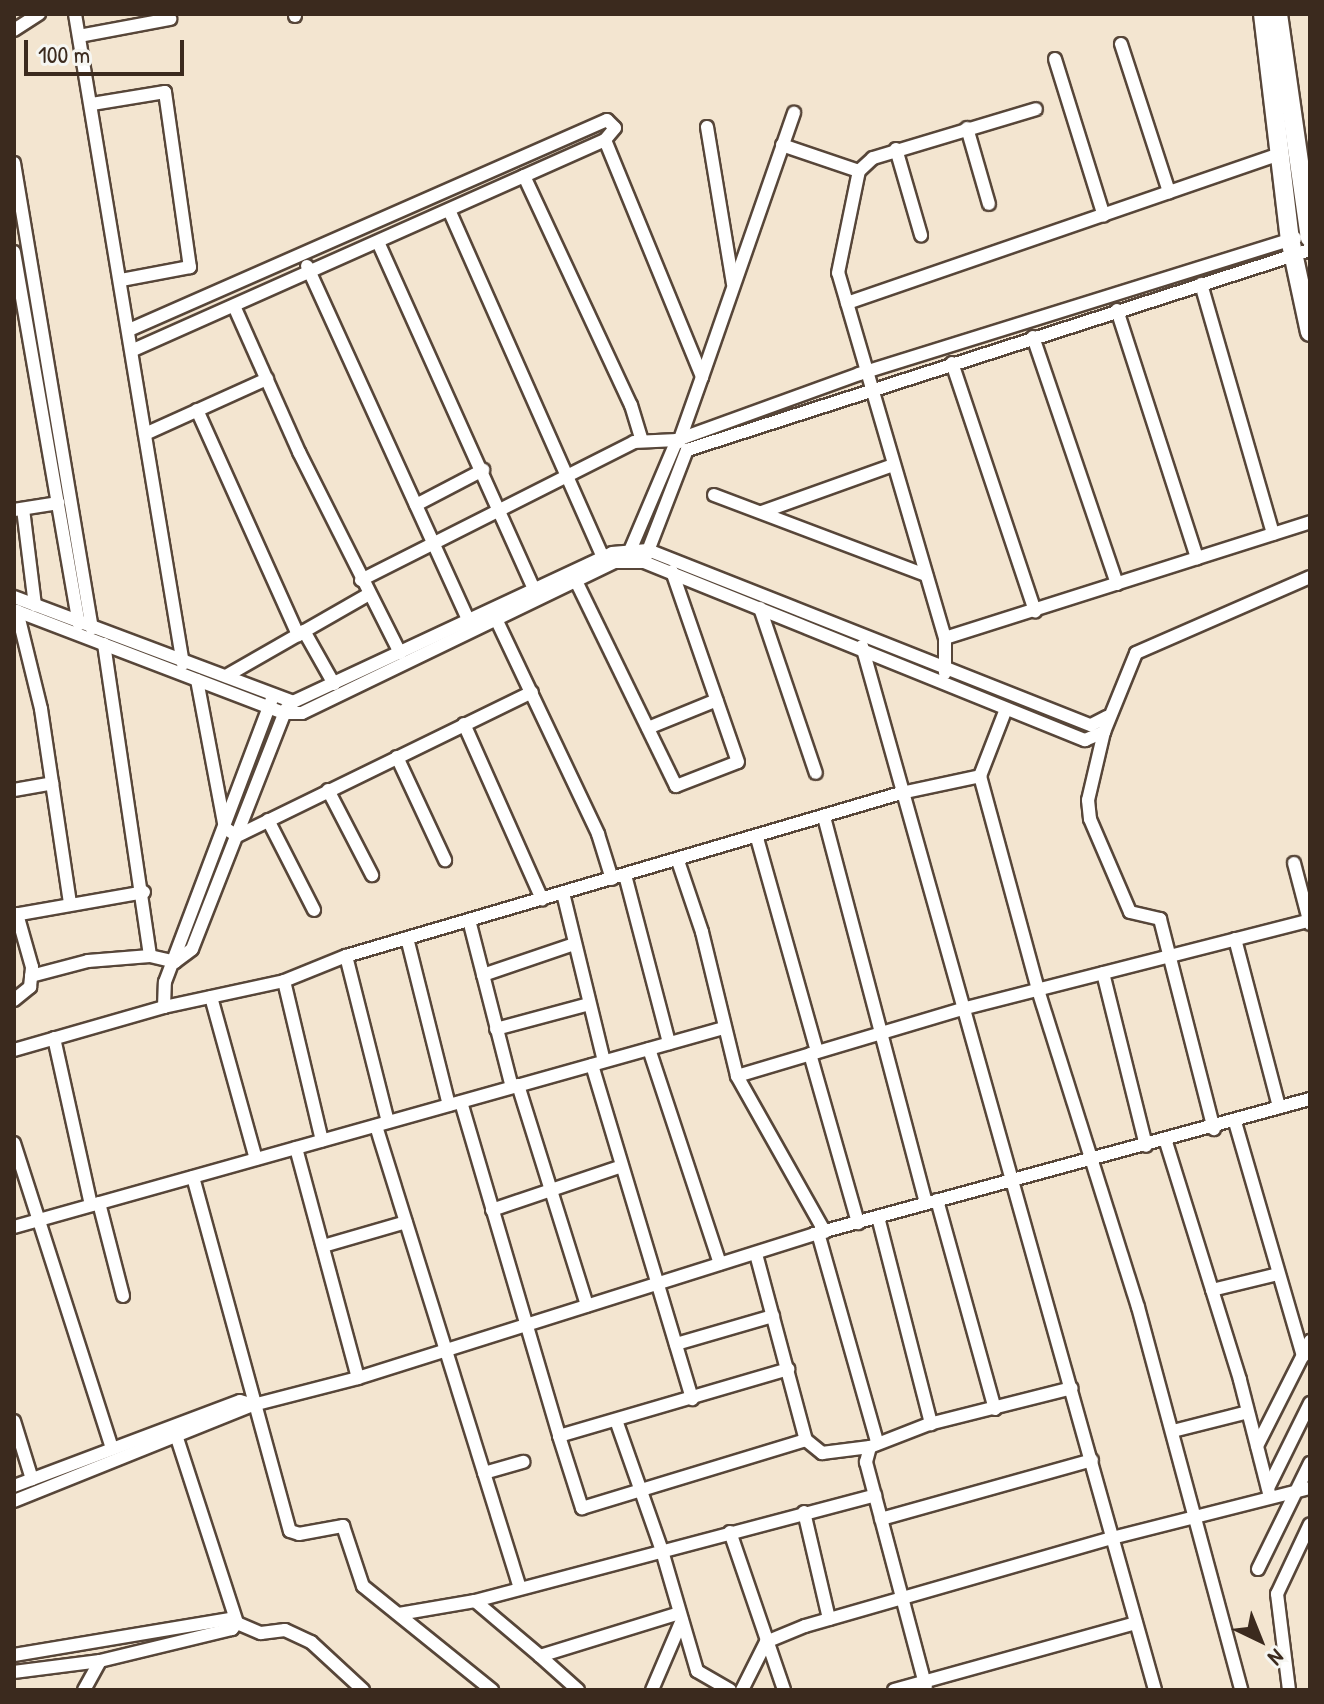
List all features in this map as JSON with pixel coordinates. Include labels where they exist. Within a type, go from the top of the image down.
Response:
[{"type":"main road","points":[[1263,14],[1295,150],[1310,236]]},
{"type":"main road","points":[[1284,18],[1295,150],[1298,248],[1310,332]]},
{"type":"street","points":[[14,30],[39,14]]},
{"type":"street","points":[[75,14],[183,660],[191,677],[225,828],[237,836]]},
{"type":"street","points":[[79,36],[170,19]]},
{"type":"street","points":[[1121,44],[1169,192]]},
{"type":"street","points":[[1055,59],[1104,216]]},
{"type":"street","points":[[92,104],[165,92],[190,267],[121,280]]},
{"type":"street","points":[[940,682],[947,670],[945,638],[838,273],[859,171],[873,158],[1036,109]]},
{"type":"street","points":[[70,904],[52,783],[16,610],[183,660],[226,676],[286,708],[302,713],[497,621],[629,554],[702,377],[794,113]]},
{"type":"street","points":[[129,330],[607,120],[615,132],[605,140],[133,350]]},
{"type":"street","points":[[707,127],[733,287]]},
{"type":"street","points":[[967,128],[989,204]]},
{"type":"street","points":[[605,140],[702,377]]},
{"type":"street","points":[[782,145],[859,171]]},
{"type":"street","points":[[896,149],[921,235]]},
{"type":"street","points":[[847,303],[1295,150]]},
{"type":"street","points":[[14,163],[90,633]]},
{"type":"street","points":[[524,176],[631,405],[642,440]]},
{"type":"street","points":[[449,210],[603,557]]},
{"type":"street","points":[[687,450],[1201,284],[1298,248],[1310,236]]},
{"type":"street","points":[[378,242],[534,589]]},
{"type":"street","points":[[361,580],[642,440],[677,440],[866,372],[1298,248]]},
{"type":"street","points":[[14,252],[58,503],[90,633],[144,892],[150,956]]},
{"type":"street","points":[[303,256],[468,620]]},
{"type":"street","points":[[1201,284],[1273,534]]},
{"type":"street","points":[[234,306],[361,580],[400,653]]},
{"type":"street","points":[[1117,310],[1197,558]]},
{"type":"street","points":[[1033,337],[1117,584]]},
{"type":"street","points":[[952,363],[1035,611]]},
{"type":"street","points":[[145,434],[267,379]]},
{"type":"street","points":[[197,410],[301,633],[334,684]]},
{"type":"street","points":[[677,440],[687,450]]},
{"type":"street","points":[[646,556],[687,450]]},
{"type":"street","points":[[762,512],[893,465]]},
{"type":"street","points":[[416,505],[483,470]]},
{"type":"street","points":[[714,495],[926,575]]},
{"type":"street","points":[[35,605],[19,509],[58,503]]},
{"type":"street","points":[[945,638],[1310,522]]},
{"type":"street","points":[[646,556],[672,571],[760,608],[1085,740],[1104,732]]},
{"type":"street","points":[[175,962],[192,949],[286,708],[603,557],[646,556],[1091,725],[1107,717]]},
{"type":"street","points":[[576,581],[676,786],[738,762],[672,571]]},
{"type":"street","points":[[1214,1129],[1172,956],[1158,916],[1130,912],[1090,819],[1088,800],[1107,717],[1136,653],[1310,577]]},
{"type":"street","points":[[226,676],[369,594]]},
{"type":"street","points":[[14,597],[191,677],[272,701]]},
{"type":"street","points":[[760,608],[816,773]]},
{"type":"street","points":[[497,621],[598,834],[612,879]]},
{"type":"street","points":[[861,636],[901,793],[1008,1178],[1072,1388],[1155,1690]]},
{"type":"street","points":[[237,836],[532,692]]},
{"type":"street","points":[[648,728],[717,700]]},
{"type":"street","points":[[164,1007],[165,982],[272,701]]},
{"type":"street","points":[[1006,709],[980,776],[1038,990],[1173,1431],[1241,1690]]},
{"type":"street","points":[[464,724],[542,899]]},
{"type":"street","points":[[397,757],[445,860]]},
{"type":"street","points":[[14,1050],[164,1007],[284,981],[346,956],[407,938],[757,838],[901,793],[980,776]]},
{"type":"street","points":[[14,790],[52,783]]},
{"type":"street","points":[[328,790],[372,875]]},
{"type":"street","points":[[824,817],[883,1034],[995,1409]]},
{"type":"street","points":[[268,820],[314,910]]},
{"type":"street","points":[[757,838],[858,1223]]},
{"type":"street","points":[[678,861],[702,932],[737,1076],[822,1232],[874,1444],[866,1462],[926,1686]]},
{"type":"street","points":[[737,1076],[962,1009],[1310,921],[1294,863]]},
{"type":"street","points":[[625,875],[669,1043]]},
{"type":"street","points":[[14,1000],[30,987],[31,976],[16,914],[144,892]]},
{"type":"street","points":[[563,893],[622,1166],[692,1399]]},
{"type":"street","points":[[469,920],[496,1029],[587,1305]]},
{"type":"street","points":[[407,938],[455,1103],[492,1210],[524,1325],[582,1508],[640,1493],[806,1440]]},
{"type":"street","points":[[1235,939],[1279,1107]]},
{"type":"street","points":[[483,975],[574,944]]},
{"type":"street","points":[[31,976],[88,961],[150,956],[175,962]]},
{"type":"street","points":[[346,956],[406,1222],[520,1588]]},
{"type":"street","points":[[1103,973],[1146,1146]]},
{"type":"street","points":[[284,981],[322,1141]]},
{"type":"street","points":[[211,997],[256,1159]]},
{"type":"street","points":[[496,1029],[589,1004]]},
{"type":"street","points":[[14,1227],[724,1028]]},
{"type":"street","points":[[54,1038],[95,1204],[123,1296]]},
{"type":"street","points":[[649,1049],[720,1264]]},
{"type":"street","points":[[14,1501],[253,1405],[358,1378],[657,1282],[1008,1178],[1166,1142],[1310,1099]]},
{"type":"street","points":[[1235,1122],[1303,1356]]},
{"type":"street","points":[[1166,1142],[1248,1412],[1269,1492]]},
{"type":"street","points":[[14,1143],[41,1219],[112,1449]]},
{"type":"street","points":[[296,1148],[358,1378]]},
{"type":"street","points":[[492,1210],[622,1166]]},
{"type":"street","points":[[193,1177],[290,1531],[299,1534],[343,1526],[363,1586],[492,1690]]},
{"type":"street","points":[[878,1217],[931,1424]]},
{"type":"street","points":[[323,1246],[406,1222]]},
{"type":"street","points":[[756,1254],[806,1440],[830,1455],[931,1424],[1072,1388]]},
{"type":"street","points":[[1212,1290],[1278,1274]]},
{"type":"street","points":[[676,1344],[773,1316]]},
{"type":"street","points":[[1257,1446],[1310,1341]]},
{"type":"street","points":[[559,1436],[617,1423],[788,1369]]},
{"type":"street","points":[[14,1486],[240,1401],[253,1405]]},
{"type":"street","points":[[1269,1492],[1310,1403]]},
{"type":"street","points":[[1173,1431],[1248,1412]]},
{"type":"street","points":[[14,1421],[32,1479]]},
{"type":"street","points":[[617,1423],[662,1551],[697,1671],[730,1690]]},
{"type":"street","points":[[177,1438],[237,1623]]},
{"type":"street","points":[[881,1519],[1092,1460]]},
{"type":"street","points":[[484,1473],[523,1462]]},
{"type":"street","points":[[1258,1569],[1304,1489],[1310,1463]]},
{"type":"street","points":[[742,1690],[766,1642],[829,1619],[1195,1516],[1269,1492],[1304,1489]]},
{"type":"street","points":[[399,1614],[475,1601],[875,1495]]},
{"type":"street","points":[[804,1512],[829,1619]]},
{"type":"street","points":[[1289,1690],[1277,1594],[1310,1524]]},
{"type":"street","points":[[730,1532],[783,1689]]},
{"type":"street","points":[[475,1601],[578,1690]]},
{"type":"street","points":[[540,1656],[681,1617]]},
{"type":"street","points":[[652,1690],[681,1617]]},
{"type":"street","points":[[14,1655],[230,1619],[261,1633],[285,1630],[311,1642],[363,1690]]},
{"type":"street","points":[[14,1672],[100,1661],[232,1629],[237,1623]]},
{"type":"street","points":[[894,1690],[926,1686],[1136,1623]]},
{"type":"street","points":[[84,1690],[100,1661]]}]
